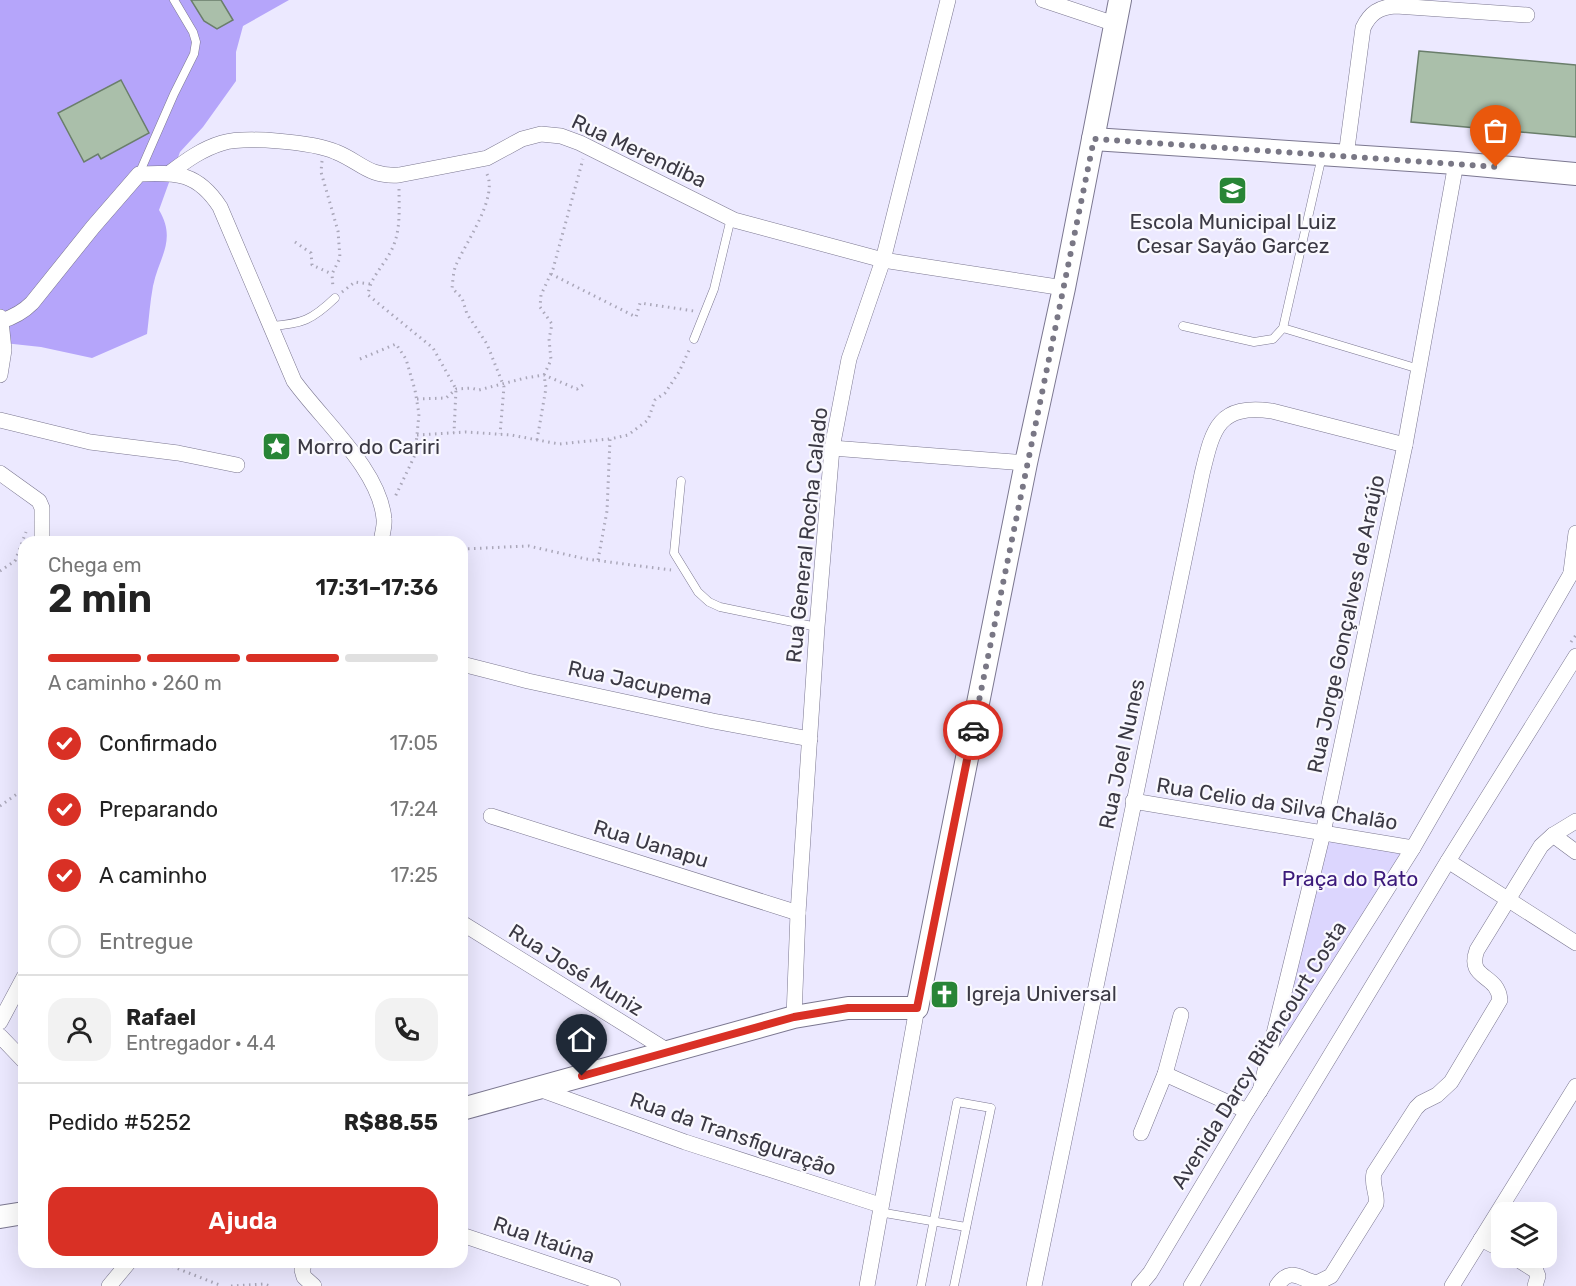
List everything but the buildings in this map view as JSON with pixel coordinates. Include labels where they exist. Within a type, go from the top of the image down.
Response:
[{"type":"street","name":"Rua General Rocha Calado","points":[[794,1017],[798,913],[817,627],[832,448],[849,359],[883,260],[948,0]]},
{"type":"street","points":[[1043,0],[1115,24]]},
{"type":"street","points":[[867,1286],[917,1008],[1026,463],[1064,288],[1120,0]]},
{"type":"street","points":[[1346,156],[1363,28],[1366,20],[1375,11],[1384,7],[1396,6],[1527,15]]},
{"type":"street","name":"Rua Merendiba","points":[[171,172],[193,155],[225,142],[285,142],[324,148],[337,152],[370,171],[387,176],[399,176],[487,158],[522,140],[541,134],[561,136],[587,146],[731,218],[883,260],[1064,288]]},
{"type":"street","points":[[1094,139],[1456,163],[1576,174]]},
{"type":"street","name":"Rua Jorge Gonçalves de Araújo","points":[[1260,1091],[1323,833],[1406,445],[1456,163]]},
{"type":"street","points":[[0,375],[4,350],[1,319],[22,313],[32,303],[139,174],[171,172],[187,177],[213,195],[220,207],[294,381],[357,459],[371,481],[379,498],[384,520],[382,536]]},
{"type":"street","name":"Rua Joel Nunes","points":[[1034,1286],[1209,443],[1217,425],[1230,414],[1253,408],[1406,445]]},
{"type":"street","points":[[0,420],[90,442],[178,453],[237,465]]},
{"type":"street","points":[[832,448],[1026,463]]},
{"type":"street","points":[[0,473],[39,501],[42,508],[42,536]]},
{"type":"street","points":[[1574,569],[1576,533]]},
{"type":"street","name":"Avenida Darcy Bitencourt Costa","points":[[1140,1286],[1413,848],[1574,569]]},
{"type":"street","points":[[1191,1286],[1448,861],[1576,656]]},
{"type":"street","name":"Rua Jacupema","points":[[468,666],[528,681],[713,721],[810,739]]},
{"type":"street","name":"Rua Celio da Silva Chalão","points":[[1133,801],[1413,848]]},
{"type":"street","name":"Rua Uanapu","points":[[491,816],[798,913]]},
{"type":"street","points":[[1277,1286],[1287,1276],[1294,1275],[1317,1283],[1331,1276],[1376,1204],[1377,1197],[1372,1182],[1374,1173],[1416,1108],[1437,1095],[1451,1082],[1500,1000],[1497,987],[1477,972],[1473,959],[1477,950],[1533,856],[1553,835],[1576,821]]},
{"type":"street","points":[[1553,835],[1576,852]]},
{"type":"street","points":[[1448,861],[1576,943]]},
{"type":"street","name":"Rua José Muniz","points":[[468,927],[668,1051]]},
{"type":"street","points":[[1,1015],[18,987]]},
{"type":"street","points":[[468,1107],[794,1017],[848,1008],[917,1008]]},
{"type":"street","points":[[1141,1133],[1166,1074],[1181,1016]]},
{"type":"street","points":[[0,1036],[18,1055]]},
{"type":"street","points":[[1166,1074],[1247,1111]]},
{"type":"street","points":[[1452,1286],[1481,1239],[1569,1111],[1576,1086]]},
{"type":"street","name":"Rua da Transfiguração","points":[[539,1089],[880,1209]]},
{"type":"street","points":[[0,1216],[18,1214]]},
{"type":"street","name":"Rua Itaúna","points":[[468,1237],[613,1286]]},
{"type":"street","points":[[1481,1239],[1491,1244]]},
{"type":"street","points":[[109,1286],[124,1268]]},
{"type":"street","points":[[304,1268],[304,1277],[314,1286]]},
{"type":"street","points":[[1533,1268],[1538,1276],[1535,1286]]},
{"type":"lane","points":[[139,174],[194,54],[196,42],[193,32],[174,0]]},
{"type":"lane","points":[[1184,326],[1254,342],[1273,339],[1283,328],[1322,154]]},
{"type":"lane","points":[[694,339],[714,289],[731,218]]},
{"type":"lane","points":[[271,326],[296,324],[320,312],[335,298]]},
{"type":"lane","points":[[1283,328],[1419,369]]},
{"type":"lane","points":[[681,481],[674,553],[698,592],[709,602],[720,607],[817,627]]},
{"type":"lane","points":[[921,1286],[957,1102],[991,1108],[954,1286]]},
{"type":"lane","points":[[880,1209],[966,1227]]},
{"type":"path","points":[[537,440],[546,388],[543,375],[551,360],[549,339],[552,324],[540,308],[541,295],[551,274],[587,146]]},
{"type":"path","points":[[324,148],[321,172],[338,231],[340,258],[332,274],[335,298]]},
{"type":"path","points":[[480,159],[489,178],[486,207],[454,268],[452,288],[462,298],[467,314],[487,344],[503,384],[500,434]]},
{"type":"path","points":[[399,176],[399,225],[392,249],[370,284],[368,295],[433,348],[456,389],[454,433]]},
{"type":"path","points":[[295,243],[311,253],[312,265],[332,274]]},
{"type":"path","points":[[551,274],[636,317],[640,303],[704,312]]},
{"type":"path","points":[[335,298],[355,282],[370,284]]},
{"type":"path","points":[[417,435],[500,434],[559,444],[628,435],[648,420],[655,400],[665,393],[679,372],[694,339]]},
{"type":"path","points":[[360,359],[396,344],[406,359],[417,399],[419,414],[416,455],[384,520]]},
{"type":"path","points":[[417,399],[446,398],[456,389],[479,390],[543,375],[577,389],[584,384]]},
{"type":"path","points":[[598,560],[607,511],[610,439]]},
{"type":"path","points":[[25,536],[27,531]]},
{"type":"path","points":[[468,549],[529,546],[598,560],[686,572]]},
{"type":"path","points":[[0,571],[15,561],[18,554]]},
{"type":"path","points":[[0,806],[18,793]]},
{"type":"path","points":[[176,1268],[222,1286]]},
{"type":"path","points":[[231,1286],[264,1284],[270,1286]]},
{"type":"green space","name":"Praça do Rato","points":[[1326,841],[1408,849],[1266,1075]]},
{"type":"shaded area","points":[[0,0],[289,0],[243,26],[236,52],[236,81],[203,127],[180,152],[159,210],[164,221],[167,240],[153,286],[147,334],[92,358],[41,347],[4,343],[0,345]]},
{"type":"way so far","points":[[973,730],[1094,139],[1496,167]]},
{"type":"place","name":"Escola Municipal Luiz Cesar Sayão Garcez","points":[[1233,191]]},
{"type":"place","name":"Morro do Cariri","points":[[276,447]]},
{"type":"place","name":"Igreja Universal","points":[[945,994]]},
{"type":"route","points":[[582,1076],[794,1017],[848,1008],[917,1008],[973,730]]}]
